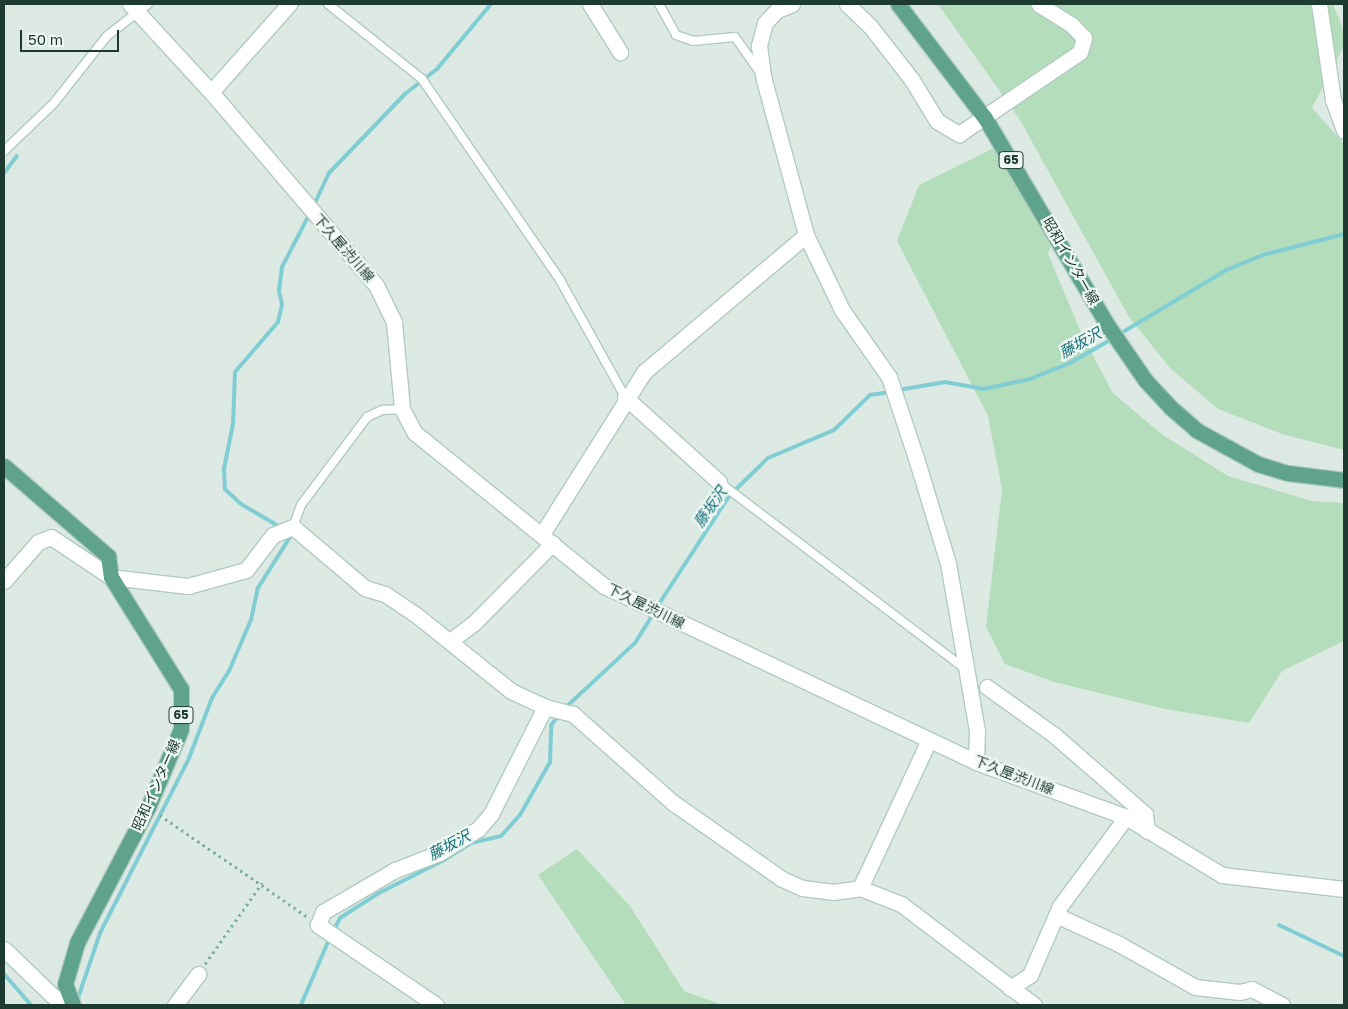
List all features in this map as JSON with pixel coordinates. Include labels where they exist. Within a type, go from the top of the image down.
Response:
[{"type":"main road","name":"昭和インター線","points":[[898,4],[986,118],[1108,326],[1123,349],[1170,407],[1196,430],[1223,447],[1288,473],[1339,479]]},
{"type":"main road","name":"昭和インター線","points":[[4,466],[108,556],[111,577],[181,689],[181,729],[148,807],[78,943],[65,984],[64,1001]]},
{"type":"street","points":[[211,92],[289,4]]},
{"type":"street","points":[[590,4],[620,52]]},
{"type":"street","points":[[792,4],[777,10],[765,24],[759,46],[764,80],[806,235],[842,310],[889,377],[948,563],[977,731],[976,762]]},
{"type":"street","points":[[847,4],[870,26],[912,80],[938,121],[959,134],[986,118],[1080,52],[1084,38],[1072,24],[1039,4]]},
{"type":"street","points":[[1319,4],[1333,100],[1344,131]]},
{"type":"street","name":"下久屋渋川線","points":[[139,7],[368,273],[383,297],[394,322],[402,409],[406,421],[427,443],[548,538],[604,586],[640,605],[976,762],[1126,817],[1147,832],[1222,875],[1344,889]]},
{"type":"street","points":[[450,641],[474,623],[548,538],[626,397],[644,372],[678,340],[806,235]]},
{"type":"street","points":[[626,397],[719,482]]},
{"type":"street","points":[[4,581],[38,542],[50,537],[111,577],[188,586],[246,570],[273,535],[294,527],[365,588],[385,594],[450,641],[511,691],[545,707],[573,714],[672,802],[782,879],[802,888],[833,892],[860,888],[901,904],[1034,1005]]},
{"type":"street","points":[[987,687],[1053,734],[1145,814],[1147,832]]},
{"type":"street","points":[[436,1005],[318,925],[324,912],[395,870],[439,853],[478,829],[491,814],[545,707]]},
{"type":"street","points":[[860,888],[929,740]]},
{"type":"street","points":[[1010,988],[1030,975],[1056,915],[1126,817]]},
{"type":"street","points":[[1056,915],[1119,944],[1195,987],[1240,992],[1252,989],[1282,1005]]},
{"type":"street","points":[[4,950],[64,1001]]},
{"type":"street","points":[[176,1005],[198,974]]},
{"type":"lane","points":[[328,4],[422,79],[560,280],[626,397]]},
{"type":"lane","points":[[659,4],[676,35],[694,41],[735,37],[764,80]]},
{"type":"lane","points":[[4,151],[54,103],[107,36],[139,7]]},
{"type":"lane","points":[[294,527],[301,505],[367,417],[382,410],[402,409]]},
{"type":"lane","points":[[719,482],[966,670]]},
{"type":"path","points":[[148,807],[262,883],[318,925]]},
{"type":"path","points":[[4,817],[4,824]]},
{"type":"path","points":[[198,974],[262,883]]},
{"type":"green space","points":[[938,4],[1333,4],[1344,31],[1344,46],[1312,108],[1344,144],[1344,450],[1282,434],[1218,409],[1170,368],[1129,317],[1020,120]]},
{"type":"green space","points":[[996,147],[1056,233],[1048,254],[1080,330],[1112,392],[1160,433],[1228,476],[1312,501],[1344,503],[1344,641],[1282,671],[1249,723],[1165,709],[1054,682],[1005,664],[986,627],[1002,489],[988,416],[897,241],[919,185]]},
{"type":"green space","points":[[577,849],[630,906],[684,991],[723,1005],[626,1005],[538,875]]},
{"type":"waterway","points":[[314,205],[329,173],[405,94],[437,69],[491,4]]},
{"type":"waterway","points":[[4,173],[17,156]]},
{"type":"waterway","points":[[280,527],[241,504],[225,489],[224,469],[233,424],[235,372],[278,322],[282,304],[279,291],[282,267],[310,213]]},
{"type":"waterway","name":"藤坂沢","points":[[1118,335],[1226,270],[1263,255],[1344,234]]},
{"type":"waterway","name":"藤坂沢","points":[[898,390],[945,382],[984,389],[1030,379],[1070,363],[1112,339]]},
{"type":"waterway","name":"藤坂沢","points":[[657,607],[729,496],[768,458],[834,430],[870,395],[891,392]]},
{"type":"waterway","points":[[77,1001],[100,933],[189,758],[212,698],[229,671],[251,620],[258,588],[290,537],[287,534]]},
{"type":"waterway","name":"藤坂沢","points":[[565,708],[635,643],[654,613]]},
{"type":"waterway","name":"藤坂沢","points":[[334,930],[340,918],[379,893],[444,860],[471,843],[501,836],[520,815],[550,762],[551,725],[559,715]]},
{"type":"waterway","points":[[1279,925],[1344,956]]},
{"type":"waterway","name":"藤坂沢","points":[[301,1005],[330,937]]},
{"type":"waterway","points":[[4,974],[31,1005]]}]
